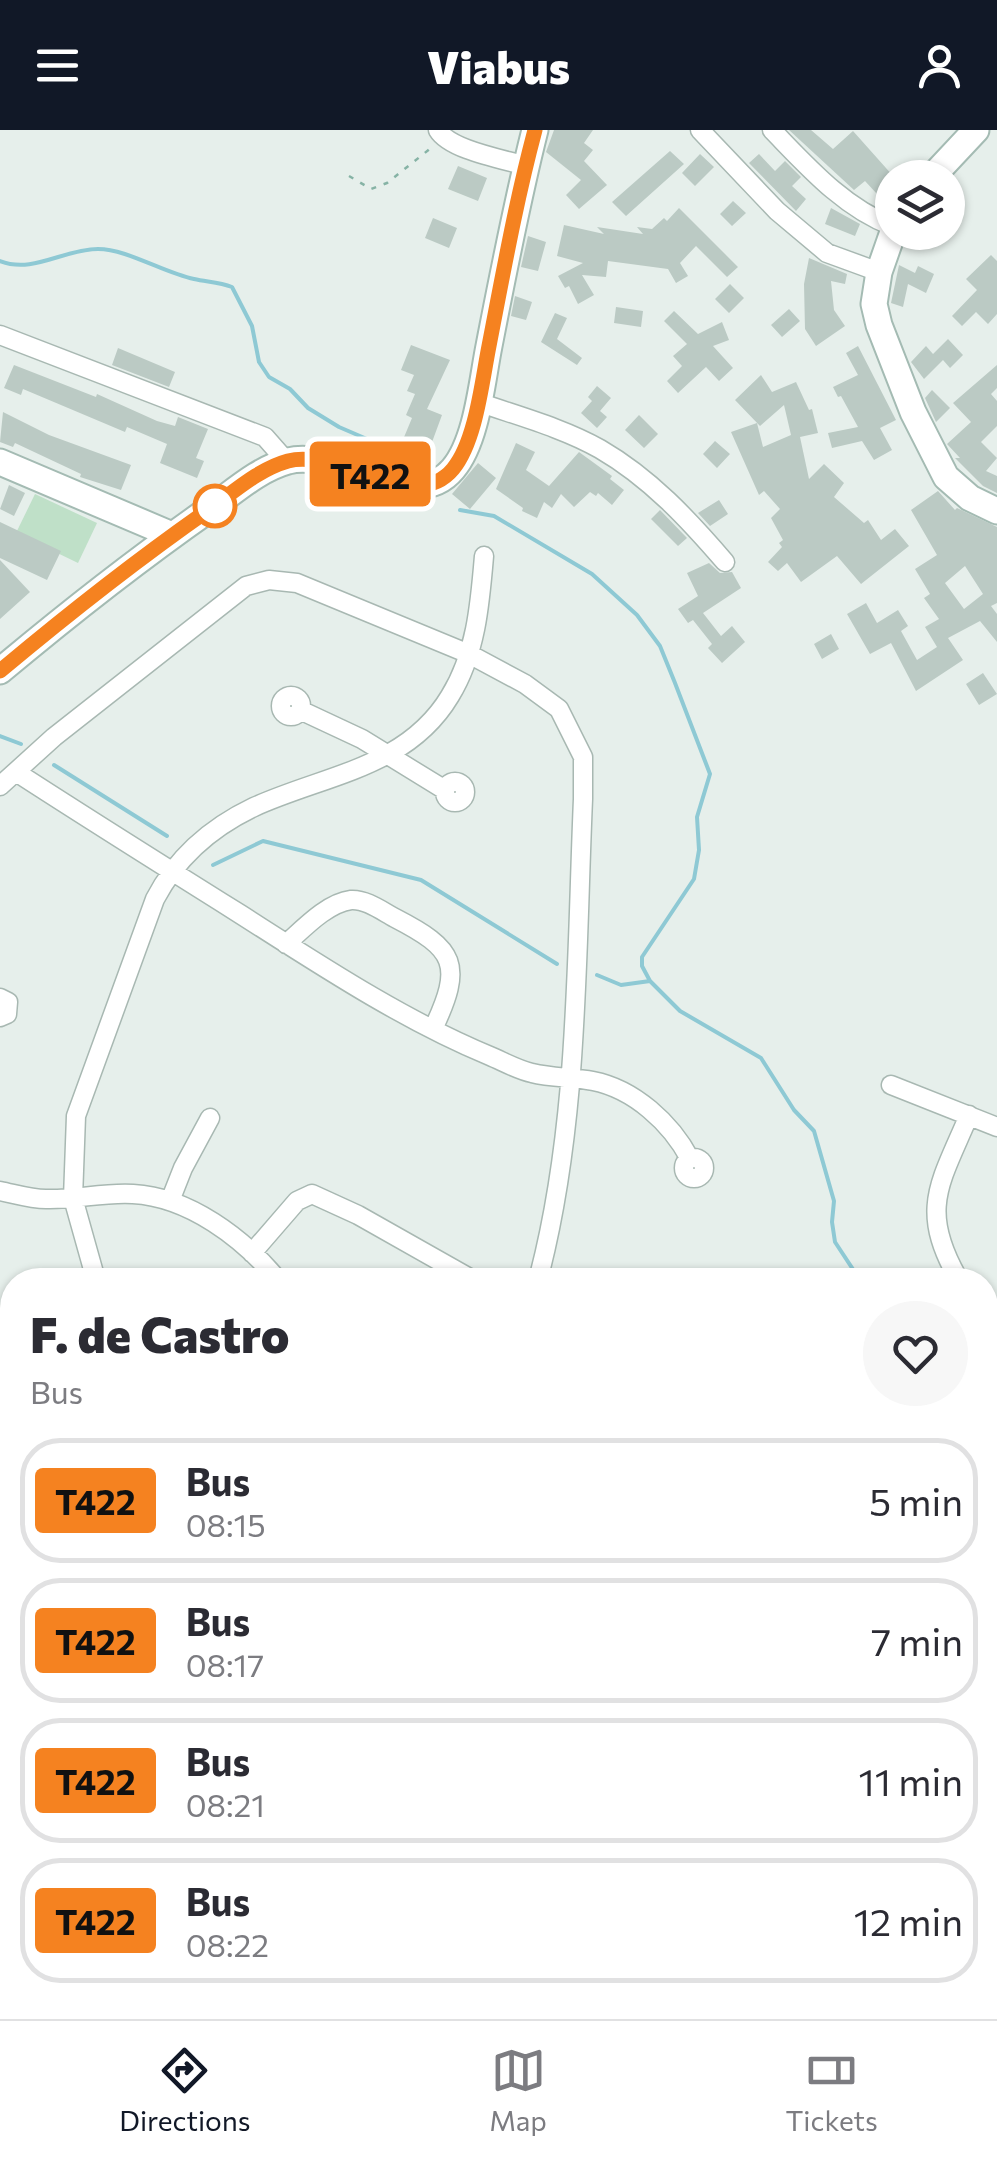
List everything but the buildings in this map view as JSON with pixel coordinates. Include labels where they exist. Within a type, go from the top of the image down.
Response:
[{"type":"main road","points":[[0,671],[172,535],[239,488],[288,462],[330,462],[401,485],[430,485],[448,475],[462,456],[478,402],[535,130]]},
{"type":"main road","points":[[948,160],[976,130]]},
{"type":"main road","points":[[886,250],[874,304],[913,412],[946,477],[970,498],[997,510]]},
{"type":"main road","points":[[0,462],[172,535]]},
{"type":"street","points":[[700,130],[777,211],[827,252],[879,272]]},
{"type":"street","points":[[772,130],[822,182],[875,219]]},
{"type":"street","points":[[440,134],[458,146],[526,166]]},
{"type":"street","points":[[0,335],[265,437],[288,462]]},
{"type":"street","points":[[478,402],[600,450],[659,491],[725,562]]},
{"type":"street","points":[[93,1268],[73,1198],[76,1116],[169,872],[189,849],[253,807],[388,756],[424,729],[450,696],[469,654],[479,618],[484,556]]},
{"type":"street","points":[[0,786],[54,737],[246,586],[268,580],[297,583],[469,654],[525,684],[559,710],[584,757],[570,1079],[540,1268]]},
{"type":"street","points":[[300,710],[362,739],[446,790]]},
{"type":"street","points":[[16,772],[286,944],[433,1028],[530,1073],[616,1088],[644,1105],[680,1140],[690,1159]]},
{"type":"street","points":[[286,944],[326,912],[353,900],[432,937],[444,949],[450,972],[445,1003],[433,1028]]},
{"type":"street","points":[[0,998],[10,1008],[0,1018]]},
{"type":"street","points":[[891,1085],[997,1126]]},
{"type":"street","points":[[953,1268],[935,1226],[935,1202],[969,1115]]},
{"type":"street","points":[[170,1201],[210,1118]]},
{"type":"street","points":[[0,1190],[44,1199],[135,1194],[170,1201],[208,1219],[266,1268]]},
{"type":"street","points":[[252,1253],[297,1202],[312,1194],[376,1224],[452,1268]]},
{"type":"path","points":[[349,176],[371,188],[387,184],[440,134]]},
{"type":"green space","points":[[35,494],[97,523],[78,563],[16,533]]},
{"type":"waterway","points":[[0,261],[24,265],[85,250],[109,250],[182,276],[232,287],[252,326],[259,362],[269,377],[339,427],[418,461]]},
{"type":"waterway","points":[[460,510],[494,516],[592,574],[637,615],[660,646],[710,774],[697,817],[699,850],[694,879],[642,957],[642,966],[650,981],[680,1011],[761,1058],[794,1110],[814,1131],[834,1201],[835,1242],[852,1268]]},
{"type":"waterway","points":[[0,736],[21,744]]},
{"type":"waterway","points":[[54,765],[167,836]]},
{"type":"waterway","points":[[213,865],[263,841],[421,880],[557,964]]},
{"type":"waterway","points":[[597,975],[621,985],[650,981]]},
{"type":"bus line","name":"T422","points":[[0,671],[172,535],[278,465],[307,459],[330,462],[414,487],[430,485],[448,475],[462,456],[478,402],[535,130]]}]
